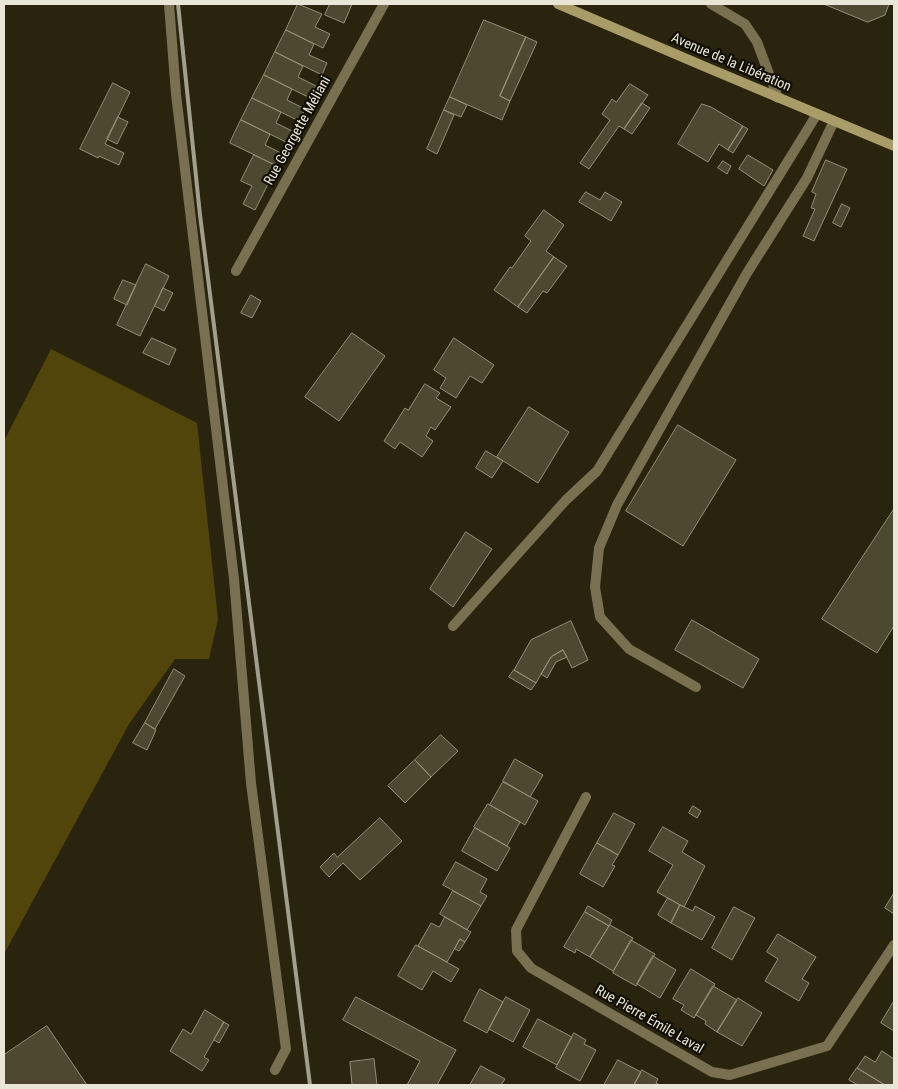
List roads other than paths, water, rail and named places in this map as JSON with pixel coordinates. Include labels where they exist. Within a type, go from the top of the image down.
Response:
[{"type":"main road","name":"Avenue de la Libération","points":[[558,4],[894,146]]},
{"type":"street","points":[[169,4],[176,94],[234,579],[251,783],[286,1049],[275,1070]]},
{"type":"street","name":"Rue Georgette Méliani","points":[[236,271],[384,4]]},
{"type":"street","points":[[711,4],[745,24],[757,42],[778,98]]},
{"type":"street","points":[[453,626],[566,500],[596,471],[817,114]]},
{"type":"street","points":[[696,688],[629,649],[600,617],[595,587],[599,548],[617,505],[747,273],[807,178],[834,121]]},
{"type":"street","name":"Rue Pierre Émile Laval","points":[[586,797],[516,930],[517,951],[532,968],[712,1072],[730,1075],[827,1046],[894,945]]},
{"type":"railway","points":[[178,4],[200,215],[310,1085]]}]
